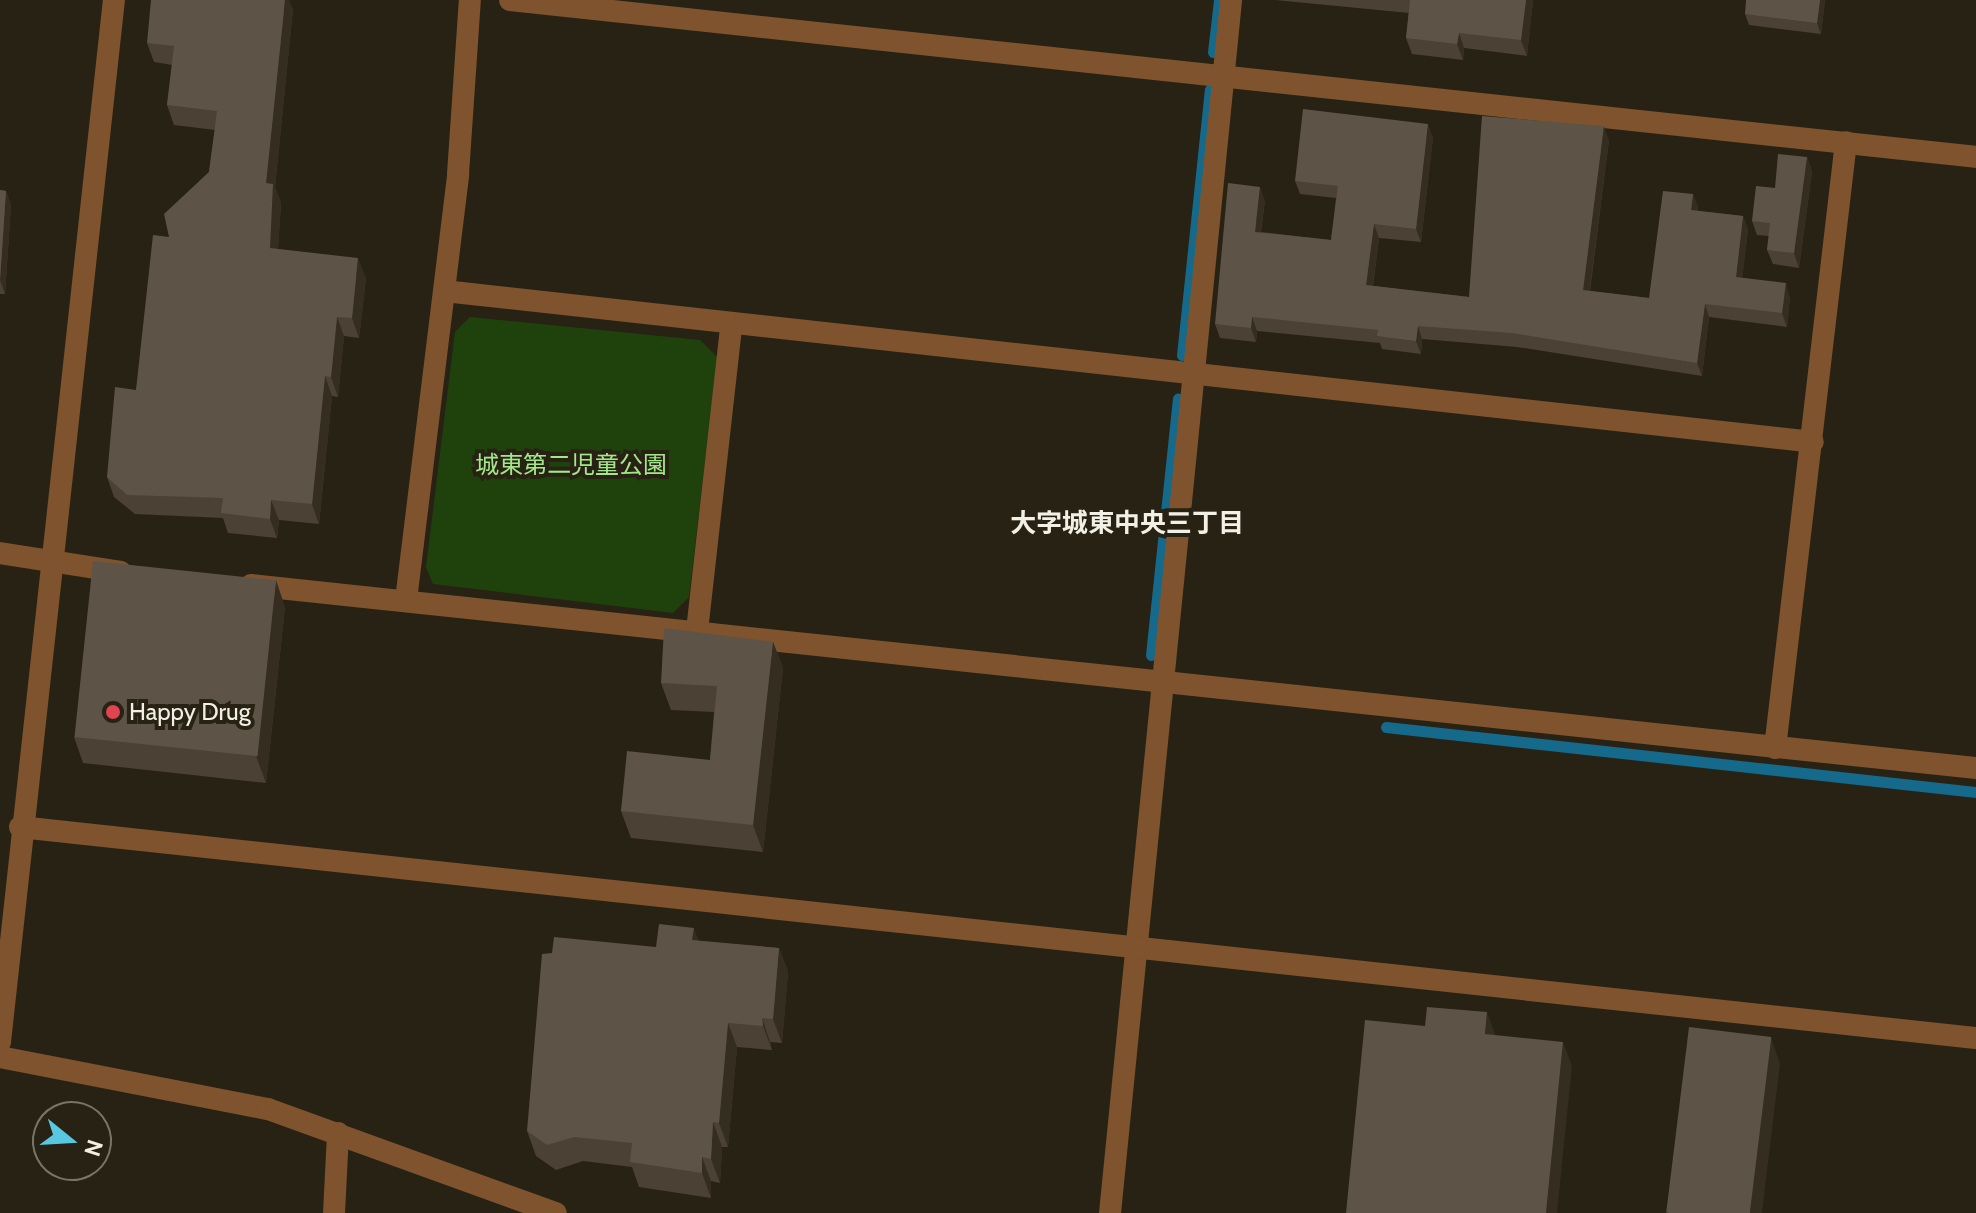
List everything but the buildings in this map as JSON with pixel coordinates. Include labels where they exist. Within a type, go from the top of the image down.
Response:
[{"type":"street","points":[[0,1042],[20,827],[114,0]]},
{"type":"street","points":[[406,600],[444,291],[470,0]]},
{"type":"street","points":[[510,0],[1976,157]]},
{"type":"street","points":[[1110,1213],[1231,0]]},
{"type":"street","points":[[1775,748],[1846,142]]},
{"type":"street","points":[[444,291],[731,327],[1813,442]]},
{"type":"street","points":[[697,631],[731,327]]},
{"type":"street","points":[[0,553],[52,565],[149,575]]},
{"type":"street","points":[[224,582],[1165,677],[1775,748],[1976,768]]},
{"type":"street","points":[[20,827],[1135,952],[1976,1038]]},
{"type":"street","points":[[0,1057],[181,1089],[338,1133],[556,1213]]},
{"type":"street","points":[[334,1213],[338,1133]]},
{"type":"green space","name":"城東第二児童公園","points":[[470,317],[700,340],[717,357],[689,597],[673,613],[433,584],[426,567],[455,332]]},
{"type":"waterway","points":[[1213,52],[1219,0]]},
{"type":"waterway","points":[[1182,355],[1210,89]]},
{"type":"waterway","points":[[1151,655],[1178,398]]},
{"type":"waterway","points":[[1386,727],[1976,792]]},
{"type":"place","name":"Happy Drug","points":[[113,712]]},
{"type":"district","name":"大字城東中央三丁目","points":[[1127,524]]}]
